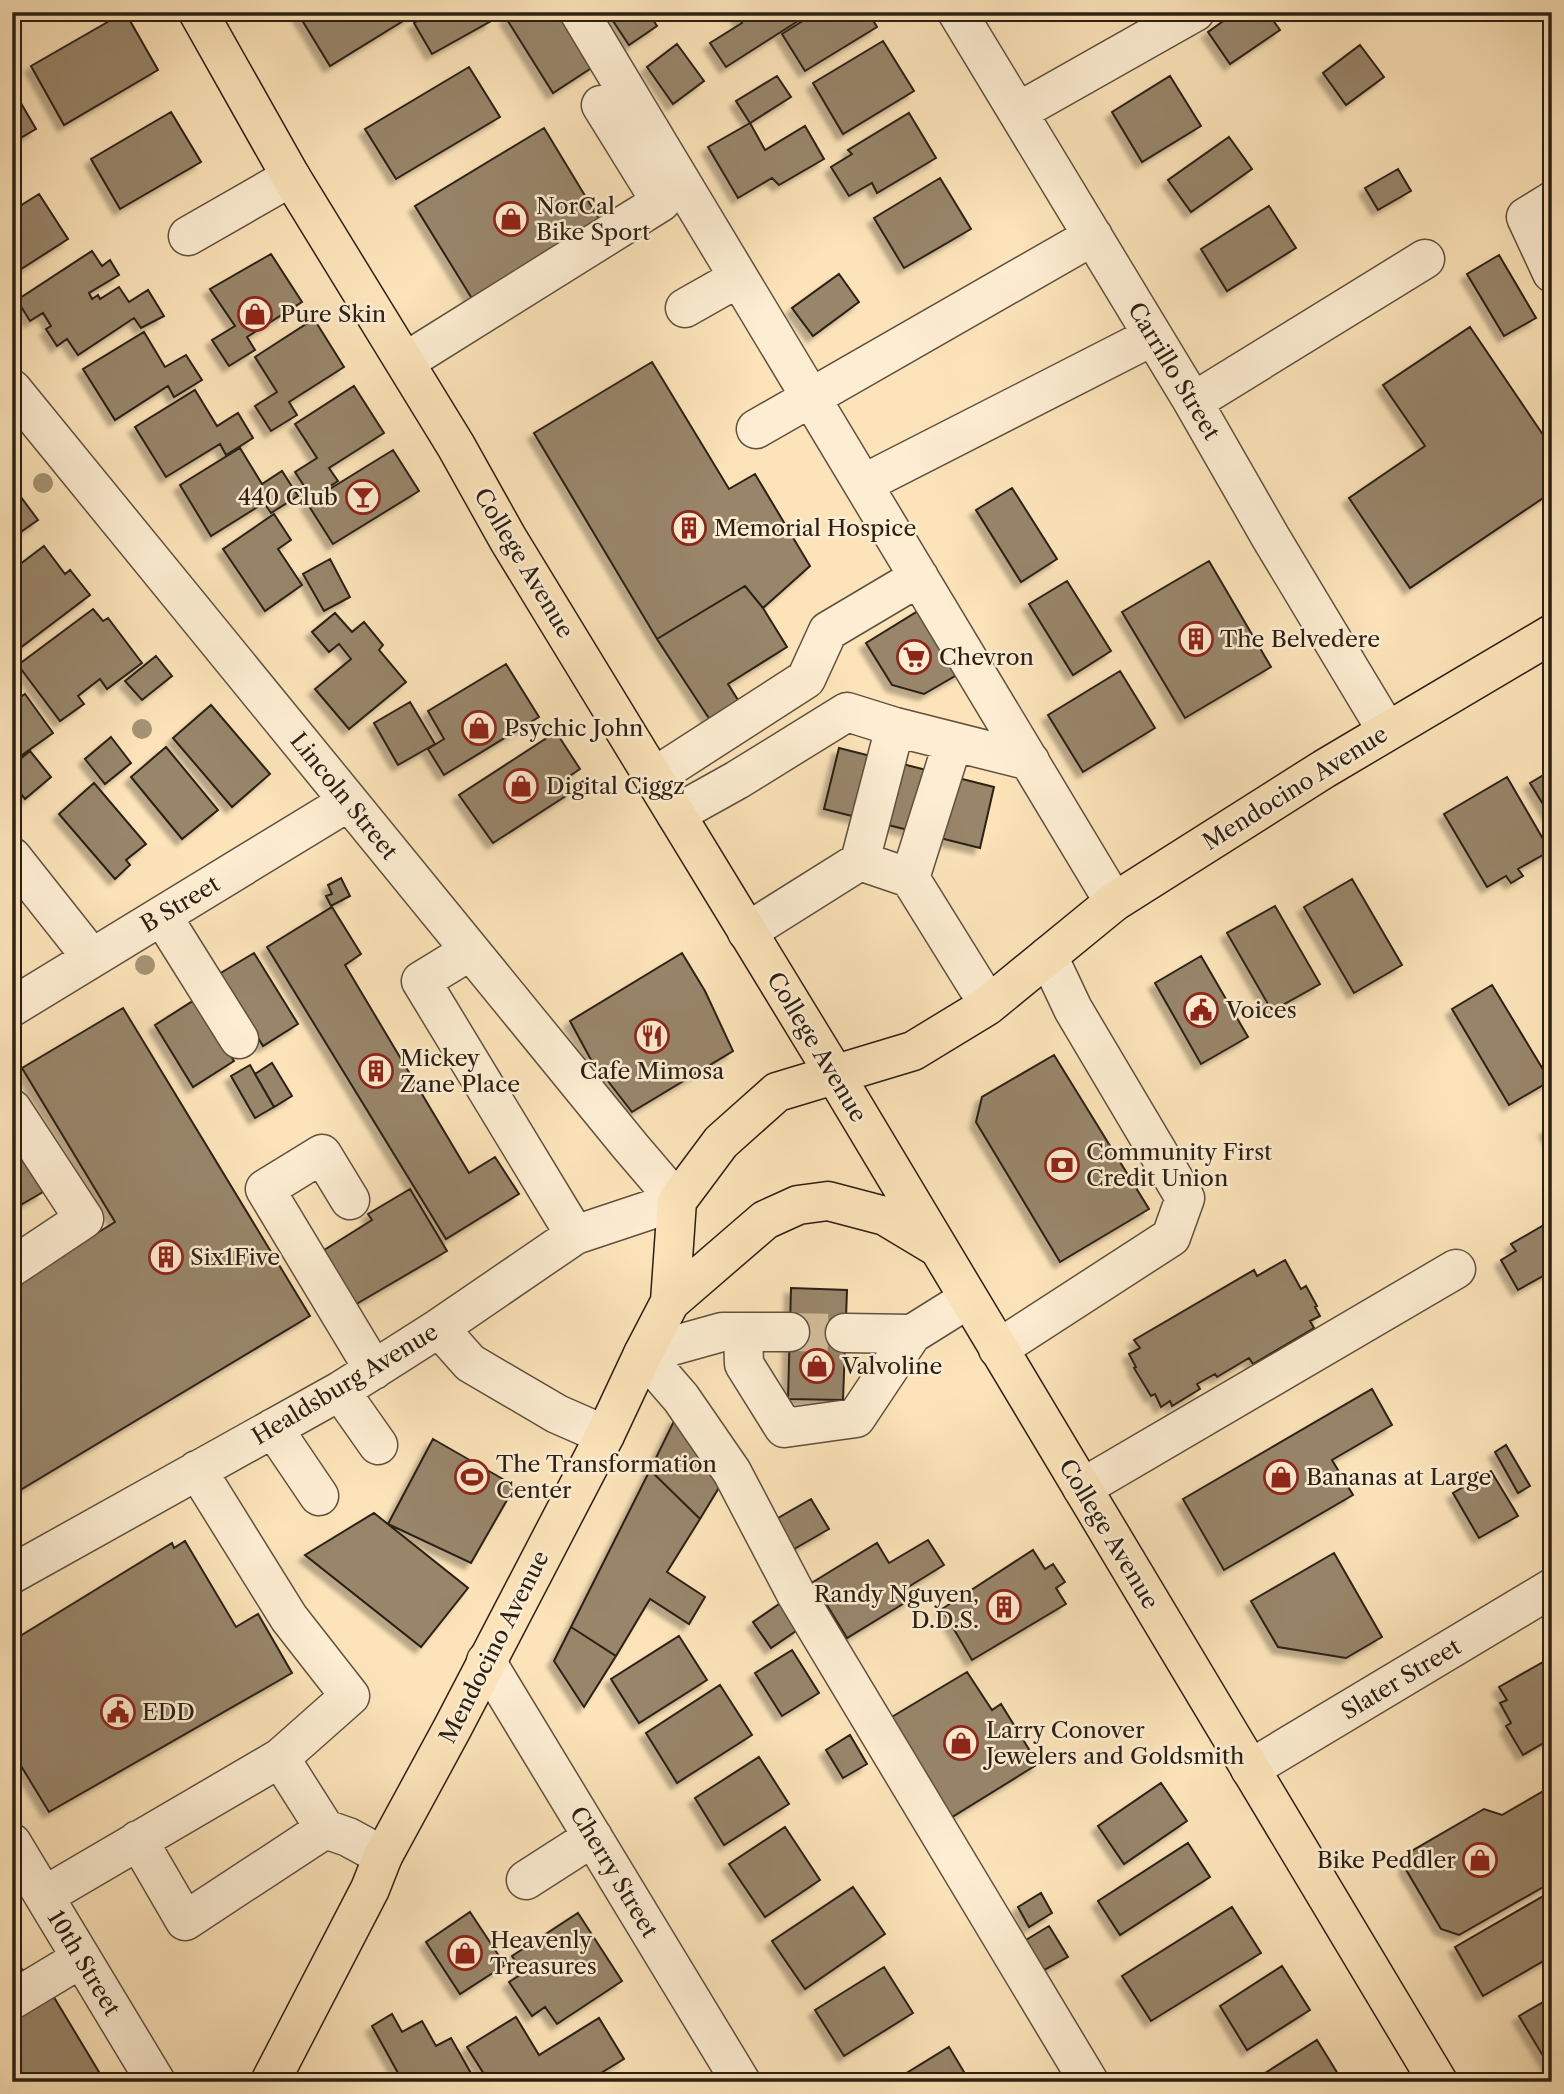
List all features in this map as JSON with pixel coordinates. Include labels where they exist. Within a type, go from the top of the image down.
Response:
[{"type":"main road","name":"College Avenue","points":[[198,12],[291,177],[405,362],[515,551],[835,1075],[1438,2082]]},
{"type":"main road","name":"Mendocino Avenue","points":[[270,2082],[370,1889],[383,1856],[605,1435],[670,1302],[677,1201],[721,1142],[777,1092],[913,1051],[987,1006],[1114,902],[1387,731],[1552,634]]},
{"type":"main road","name":"Mendocino Avenue","points":[[835,1075],[901,1031],[977,986],[1048,956]]},
{"type":"main road","points":[[670,1302],[765,1220],[798,1205],[828,1201],[885,1216],[938,1248]]},
{"type":"street","points":[[579,12],[1114,902]]},
{"type":"street","name":"Carrillo Street","points":[[957,12],[1193,402],[1387,731]]},
{"type":"street","points":[[1018,112],[1195,12]]},
{"type":"street","points":[[405,362],[661,202],[601,105]]},
{"type":"street","points":[[188,236],[291,177]]},
{"type":"street","points":[[1552,201],[1526,217],[1552,273]]},
{"type":"street","points":[[756,429],[1093,236]]},
{"type":"street","points":[[1193,402],[1425,259]]},
{"type":"street","points":[[685,308],[738,278]]},
{"type":"street","points":[[863,484],[1153,336]]},
{"type":"street","name":"Lincoln Street","points":[[12,389],[677,1201]]},
{"type":"street","points":[[654,777],[806,679],[828,631],[919,577]]},
{"type":"street","points":[[676,814],[847,712],[1030,761]]},
{"type":"street","points":[[747,932],[860,861],[895,727]]},
{"type":"street","points":[[910,878],[953,741]]},
{"type":"street","name":"B Street","points":[[12,1007],[348,802]]},
{"type":"street","points":[[12,857],[92,958]]},
{"type":"street","points":[[860,861],[910,878],[977,986]]},
{"type":"street","points":[[162,916],[239,1039]]},
{"type":"street","points":[[470,951],[421,981],[575,1235]]},
{"type":"street","points":[[998,1349],[1171,1237],[1185,1198],[1073,1009],[1048,956]]},
{"type":"street","points":[[12,1109],[84,1219],[12,1266]]},
{"type":"street","points":[[350,1200],[322,1154],[265,1189],[374,1370]]},
{"type":"street","name":"Healdsburg Avenue","points":[[12,1574],[341,1391],[575,1235],[677,1201]]},
{"type":"street","points":[[1082,1488],[1455,1269]]},
{"type":"street","points":[[743,1332],[744,1364],[783,1428],[856,1418],[912,1334],[968,1299]]},
{"type":"street","points":[[439,1328],[470,1363],[557,1414],[605,1435]]},
{"type":"street","points":[[790,1332],[722,1332],[643,1354],[681,1398],[732,1472],[796,1594],[1089,2082]]},
{"type":"street","points":[[845,1334],[912,1334]]},
{"type":"street","points":[[341,1391],[378,1444]]},
{"type":"street","points":[[273,1428],[319,1496]]},
{"type":"street","points":[[44,1896],[280,1758],[349,1696],[289,1618],[197,1470]]},
{"type":"street","name":"Slater Street","points":[[1250,1769],[1552,1588]]},
{"type":"street","name":"Cherry Street","points":[[486,1661],[741,2082]]},
{"type":"street","points":[[280,1758],[325,1829],[348,1837],[383,1856]]},
{"type":"street","points":[[138,1840],[185,1921],[325,1829]]},
{"type":"street","points":[[526,1880],[593,1837]]},
{"type":"street","name":"10th Street","points":[[12,1843],[156,2082]]},
{"type":"street","points":[[12,2000],[80,1959]]},
{"type":"building","points":[[125,12],[158,70],[64,125],[31,66]]},
{"type":"building","points":[[297,12],[316,12],[317,15],[322,12],[416,13],[330,66]]},
{"type":"building","points":[[433,12],[486,12],[491,21],[432,54],[414,23]]},
{"type":"building","points":[[515,12],[562,12],[596,65],[553,93],[506,18]]},
{"type":"building","points":[[607,12],[648,12],[657,26],[629,45]]},
{"type":"building","points":[[735,12],[812,12],[726,67],[710,43],[742,23]]},
{"type":"building","points":[[817,12],[868,12],[877,27],[805,71],[782,34]]},
{"type":"building","points":[[1236,12],[1267,12],[1280,30],[1230,64],[1208,32]]},
{"type":"building","points":[[883,41],[914,91],[843,134],[813,83]]},
{"type":"building","points":[[677,44],[704,81],[673,104],[647,67]]},
{"type":"building","points":[[1360,45],[1384,77],[1346,105],[1323,73]]},
{"type":"building","points":[[469,67],[500,117],[396,179],[365,129]]},
{"type":"building","points":[[777,76],[791,97],[750,123],[736,101]]},
{"type":"building","points":[[1170,76],[1201,126],[1142,162],[1112,112]]},
{"type":"building","points":[[15,93],[36,129],[12,143],[12,95]]},
{"type":"building","points":[[171,112],[201,162],[120,209],[91,159]]},
{"type":"building","points":[[909,113],[936,158],[877,193],[872,183],[849,196],[831,167],[852,154],[848,150]]},
{"type":"building","points":[[750,123],[765,150],[805,126],[824,159],[779,185],[772,178],[738,198],[708,147]]},
{"type":"building","name":"NorCal Bike Sport","points":[[544,128],[607,232],[479,310],[415,206]]},
{"type":"building","points":[[1229,137],[1252,169],[1191,212],[1168,180]]},
{"type":"building","points":[[1398,169],[1411,191],[1378,210],[1365,188]]},
{"type":"building","points":[[940,178],[971,229],[904,268],[874,218]]},
{"type":"building","points":[[39,194],[68,239],[12,275],[12,211]]},
{"type":"building","points":[[1269,206],[1296,248],[1227,291],[1201,249]]},
{"type":"building","points":[[92,251],[102,266],[110,260],[119,275],[89,293],[92,299],[98,295],[100,299],[119,287],[129,302],[148,290],[164,316],[141,328],[134,318],[78,355],[67,339],[57,346],[46,329],[51,326],[43,313],[30,321],[17,300]]},
{"type":"building","name":"Pure Skin","points":[[271,254],[302,302],[247,337],[255,350],[229,366],[212,340],[235,326],[210,289]]},
{"type":"building","points":[[1499,255],[1536,318],[1504,336],[1467,274]]},
{"type":"building","points":[[839,274],[859,302],[813,336],[792,308]]},
{"type":"building","points":[[314,319],[344,367],[289,402],[297,415],[271,431],[255,406],[277,392],[255,357]]},
{"type":"building","points":[[1470,327],[1552,448],[1552,492],[1410,588],[1349,498],[1425,446],[1383,385]]},
{"type":"building","points":[[144,332],[165,367],[186,355],[202,380],[174,397],[168,386],[115,420],[83,369]]},
{"type":"building","name":"Memorial Hospice","points":[[652,362],[729,489],[755,474],[810,566],[763,608],[745,586],[657,639],[534,433]]},
{"type":"building","points":[[354,386],[384,433],[329,468],[338,481],[312,498],[295,472],[317,458],[295,424]]},
{"type":"building","points":[[195,390],[217,426],[238,413],[253,438],[226,455],[220,444],[166,477],[135,427]]},
{"type":"building","points":[[240,448],[262,484],[282,471],[298,496],[271,513],[264,503],[211,536],[180,485]]},
{"type":"building","name":"440 Club","points":[[393,450],[419,491],[333,544],[307,503]]},
{"type":"building","points":[[12,485],[38,520],[12,538]]},
{"type":"building","points":[[1012,488],[1057,559],[1021,582],[976,510]]},
{"type":"building","points":[[274,514],[291,540],[278,549],[302,585],[265,611],[223,549]]},
{"type":"building","points":[[44,546],[65,574],[70,570],[90,595],[16,651],[12,646],[12,562],[16,559],[19,565]]},
{"type":"building","points":[[330,559],[350,597],[324,611],[303,574]]},
{"type":"building","name":"The Belvedere","points":[[1209,561],[1271,667],[1185,718],[1122,612]]},
{"type":"building","points":[[1067,581],[1111,651],[1073,675],[1029,604]]},
{"type":"building","points":[[745,586],[763,608],[787,647],[728,684],[743,708],[714,726],[657,639]]},
{"type":"building","name":"Chevron","points":[[923,608],[962,672],[924,694],[892,685],[866,643]]},
{"type":"building","points":[[93,609],[103,621],[108,618],[142,663],[107,689],[100,679],[78,696],[84,704],[60,721],[18,665]]},
{"type":"building","points":[[335,613],[352,632],[364,622],[383,645],[379,650],[406,682],[349,729],[315,689],[351,659],[339,644],[329,652],[312,632]]},
{"type":"building","points":[[156,656],[172,676],[142,700],[125,681]]},
{"type":"building","name":"Psychic John","points":[[506,664],[539,717],[444,775],[428,749],[444,739],[428,711]]},
{"type":"building","points":[[1120,671],[1155,728],[1083,772],[1048,715]]},
{"type":"building","points":[[25,694],[53,733],[12,762],[12,703]]},
{"type":"building","points":[[410,702],[435,744],[398,765],[374,723]]},
{"type":"building","points":[[211,705],[270,774],[232,807],[173,738]]},
{"type":"building","name":"Digital Ciggz","points":[[556,732],[580,769],[564,780],[572,792],[493,843],[459,795]]},
{"type":"building","points":[[111,737],[131,763],[105,784],[85,759]]},
{"type":"building","points":[[166,747],[218,810],[182,839],[131,777]]},
{"type":"building","points":[[839,748],[994,787],[980,848],[824,809]]},
{"type":"building","points":[[30,751],[51,777],[25,799],[12,783],[12,766]]},
{"type":"building","points":[[1552,770],[1552,819],[1530,783]]},
{"type":"building","points":[[1507,777],[1550,851],[1518,869],[1523,876],[1511,883],[1506,876],[1487,887],[1444,814]]},
{"type":"building","points":[[94,783],[146,844],[126,860],[130,865],[115,879],[59,814]]},
{"type":"building","points":[[341,878],[350,896],[331,906],[326,896],[332,894],[328,885]]},
{"type":"building","points":[[1352,879],[1402,965],[1354,993],[1304,907]]},
{"type":"building","points":[[1275,906],[1320,984],[1272,1011],[1227,933]]},
{"type":"building","name":"Mickey Zane Place","points":[[332,907],[361,954],[345,965],[469,1173],[495,1157],[519,1194],[446,1239],[267,947]]},
{"type":"building","points":[[254,953],[298,1024],[263,1046],[219,974]]},
{"type":"building","name":"Cafe Mimosa","points":[[682,953],[705,991],[733,1051],[632,1112],[590,1058],[570,1021]]},
{"type":"building","name":"Voices","points":[[1201,956],[1248,1037],[1201,1064],[1155,983]]},
{"type":"building","points":[[1492,985],[1550,1081],[1509,1105],[1452,1009]]},
{"type":"building","points":[[196,999],[234,1061],[193,1087],[155,1025]]},
{"type":"building","name":"Six1Five","points":[[123,1008],[310,1316],[12,1495],[12,1286],[115,1222],[22,1068]]},
{"type":"building","name":"Community First Credit Union","points":[[1054,1055],[1149,1209],[1060,1262],[976,1122],[982,1097]]},
{"type":"building","points":[[272,1063],[292,1096],[274,1107],[255,1074]]},
{"type":"building","points":[[250,1065],[274,1107],[255,1118],[231,1076]]},
{"type":"building","points":[[1552,1126],[1552,1142],[1545,1130]]},
{"type":"building","points":[[12,1143],[43,1192],[12,1210]]},
{"type":"building","points":[[410,1189],[447,1251],[353,1306],[321,1252],[372,1220],[368,1214]]},
{"type":"building","points":[[1549,1222],[1552,1227],[1552,1271],[1518,1290],[1501,1260],[1516,1251],[1511,1244]]},
{"type":"building","points":[[1285,1260],[1301,1289],[1306,1286],[1317,1306],[1315,1307],[1320,1316],[1310,1321],[1314,1328],[1253,1364],[1249,1358],[1217,1377],[1215,1374],[1197,1384],[1200,1389],[1172,1406],[1170,1401],[1161,1407],[1155,1394],[1151,1396],[1134,1368],[1136,1367],[1129,1354],[1140,1348],[1134,1340],[1254,1270],[1257,1276]]},
{"type":"building","name":"Valvoline","points":[[791,1288],[847,1290],[843,1400],[788,1399]]},
{"type":"building","name":"Bananas at Large","points":[[1372,1389],[1392,1425],[1332,1460],[1353,1495],[1224,1570],[1183,1499]]},
{"type":"building","points":[[676,1417],[726,1476],[700,1519],[650,1470]]},
{"type":"building","points":[[433,1439],[515,1486],[471,1563],[388,1524]]},
{"type":"building","points":[[1506,1445],[1530,1486],[1518,1493],[1495,1452]]},
{"type":"building","points":[[650,1470],[700,1519],[667,1572],[705,1597],[689,1624],[650,1599],[616,1656],[571,1627]]},
{"type":"building","points":[[1491,1471],[1518,1516],[1479,1538],[1453,1493]]},
{"type":"building","points":[[811,1499],[829,1529],[789,1552],[771,1522]]},
{"type":"building","points":[[374,1513],[468,1588],[421,1647],[305,1555]]},
{"type":"building","points":[[928,1540],[944,1565],[905,1589],[911,1599],[847,1638],[813,1582],[877,1543],[889,1563]]},
{"type":"building","name":"EDD","points":[[185,1541],[236,1627],[258,1614],[292,1673],[49,1812],[12,1751],[12,1641],[172,1543],[174,1548]]},
{"type":"building","name":"Randy Nguyen, D.D.S.","points":[[1033,1550],[1045,1569],[1053,1564],[1065,1582],[1056,1588],[1066,1604],[972,1660],[942,1609]]},
{"type":"building","points":[[1334,1553],[1382,1637],[1346,1658],[1278,1647],[1251,1601]]},
{"type":"building","points":[[782,1602],[799,1629],[771,1648],[753,1622]]},
{"type":"building","points":[[571,1627],[616,1656],[584,1707],[554,1661]]},
{"type":"building","points":[[679,1636],[707,1680],[639,1723],[611,1679]]},
{"type":"building","points":[[792,1650],[819,1693],[782,1716],[755,1673]]},
{"type":"building","points":[[1543,1662],[1550,1672],[1552,1671],[1552,1738],[1523,1755],[1506,1726],[1511,1723],[1500,1703],[1507,1700],[1499,1687]]},
{"type":"building","name":"Larry Conover Jewelers and Goldsmith","points":[[967,1672],[992,1710],[1001,1704],[1038,1764],[944,1822],[885,1721]]},
{"type":"building","points":[[720,1685],[752,1735],[677,1783],[646,1733]]},
{"type":"building","points":[[850,1735],[867,1764],[843,1778],[826,1750]]},
{"type":"building","points":[[759,1757],[789,1804],[724,1845],[695,1798]]},
{"type":"building","points":[[1161,1783],[1187,1821],[1124,1864],[1098,1826]]},
{"type":"building","name":"Bike Peddler","points":[[1552,1786],[1552,1882],[1459,1935],[1441,1929],[1405,1868],[1410,1852],[1484,1809],[1502,1815]]},
{"type":"building","points":[[785,1827],[820,1880],[765,1917],[729,1864]]},
{"type":"building","points":[[1188,1843],[1210,1877],[1120,1935],[1098,1901]]},
{"type":"building","points":[[853,1887],[885,1934],[805,1989],[772,1941]]},
{"type":"building","points":[[1552,1891],[1552,1956],[1483,1996],[1455,1947]]},
{"type":"building","points":[[1041,1893],[1052,1913],[1029,1927],[1018,1907]]},
{"type":"building","points":[[1232,1907],[1261,1953],[1151,2021],[1122,1976]]},
{"type":"building","name":"Heavenly Treasures","points":[[470,1912],[505,1965],[460,1994],[426,1942]]},
{"type":"building","points":[[578,1913],[622,1981],[557,2024],[545,2007],[532,2016],[509,1982],[523,1973],[512,1956]]},
{"type":"building","points":[[1049,1926],[1068,1957],[1039,1973],[1021,1943]]},
{"type":"building","points":[[12,1953],[25,1974],[12,1981]]},
{"type":"building","points":[[1282,1966],[1310,2010],[1247,2050],[1220,2006]]},
{"type":"building","points":[[884,1967],[913,2013],[844,2056],[815,2010]]},
{"type":"building","points":[[49,1989],[105,2082],[15,2082],[12,2078],[12,2011]]},
{"type":"building","points":[[1552,1997],[1552,2071],[1519,2016]]},
{"type":"building","points":[[392,2014],[402,2032],[422,2021],[436,2046],[451,2038],[476,2082],[403,2082],[372,2026]]},
{"type":"building","points":[[516,2017],[539,2055],[599,2018],[624,2059],[586,2082],[489,2082],[467,2047]]},
{"type":"building","points":[[1317,2040],[1343,2082],[1251,2082]]},
{"type":"building","points":[[949,2047],[970,2082],[892,2082]]},
{"type":"tunnel","points":[[790,1332],[845,1333]]},
{"type":"place","name":"NorCal Bike Sport","points":[[511,219]]},
{"type":"place","name":"Pure Skin","points":[[255,314]]},
{"type":"place","name":"440 Club","points":[[363,497]]},
{"type":"place","name":"Memorial Hospice","points":[[689,528]]},
{"type":"place","name":"The Belvedere","points":[[1196,639]]},
{"type":"place","name":"Chevron","points":[[914,657]]},
{"type":"place","name":"Psychic John","points":[[479,728]]},
{"type":"place","name":"Digital Ciggz","points":[[521,786]]},
{"type":"place","name":"Voices","points":[[1201,1010]]},
{"type":"place","name":"Cafe Mimosa","points":[[652,1036]]},
{"type":"place","name":"Mickey Zane Place","points":[[376,1071]]},
{"type":"place","name":"Community First Credit Union","points":[[1062,1165]]},
{"type":"place","name":"Six1Five","points":[[166,1257]]},
{"type":"place","name":"Valvoline","points":[[817,1366]]},
{"type":"place","name":"The Transformation Center","points":[[472,1477]]},
{"type":"place","name":"Bananas at Large","points":[[1281,1477]]},
{"type":"place","name":"Randy Nguyen, D.D.S.","points":[[1004,1607]]},
{"type":"place","name":"EDD","points":[[118,1712]]},
{"type":"place","name":"Larry Conover Jewelers and Goldsmith","points":[[961,1743]]},
{"type":"place","name":"Bike Peddler","points":[[1480,1860]]},
{"type":"place","name":"Heavenly Treasures","points":[[465,1953]]}]
